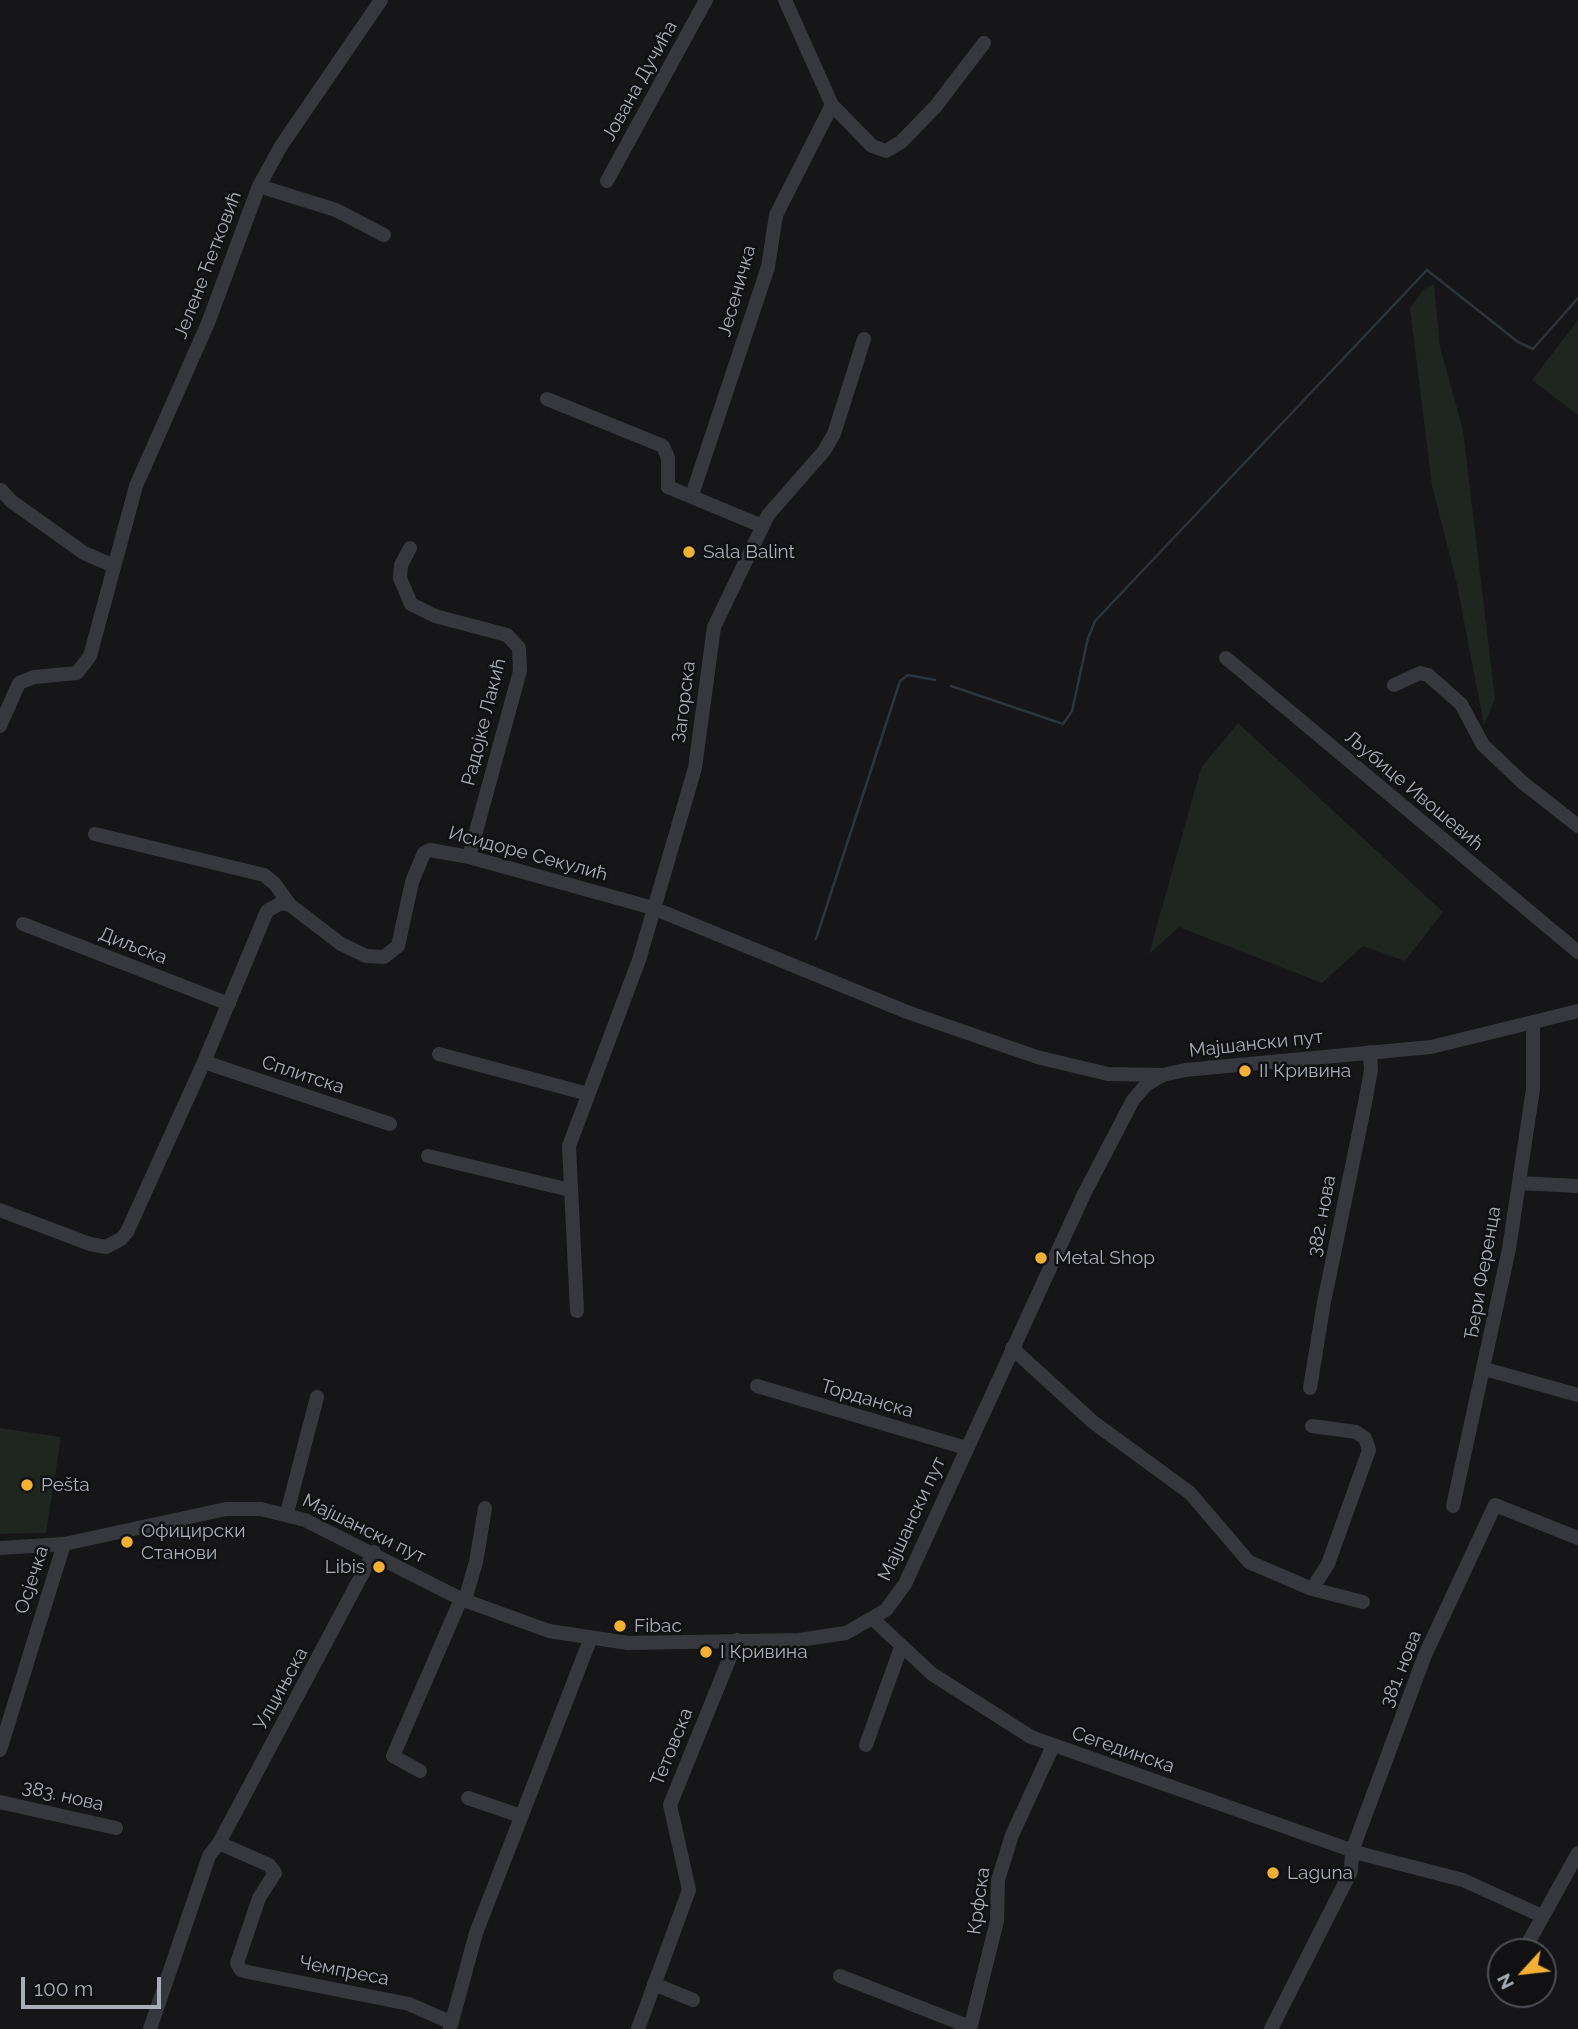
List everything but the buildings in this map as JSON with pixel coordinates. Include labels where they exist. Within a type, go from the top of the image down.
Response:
[{"type":"street","name":"Јелене Ћетковић","points":[[0,726],[19,683],[34,677],[77,673],[90,656],[136,486],[208,323],[260,186],[281,146],[381,0]]},
{"type":"street","name":"Јована Дучића","points":[[607,181],[706,0]]},
{"type":"street","points":[[785,0],[832,105],[872,146],[886,150],[893,149],[936,106],[984,43]]},
{"type":"street","name":"Јесеничка","points":[[692,495],[768,267],[776,215],[832,105]]},
{"type":"street","points":[[260,186],[336,210],[384,235]]},
{"type":"street","name":"Загорска","points":[[577,1311],[569,1146],[639,960],[695,768],[714,627],[762,526],[824,451],[834,434],[864,339]]},
{"type":"street","points":[[547,399],[663,446],[668,458],[668,487],[762,526]]},
{"type":"street","points":[[1,490],[10,501],[84,553],[114,566]]},
{"type":"street","name":"Радојке Лакић","points":[[410,548],[401,565],[400,578],[411,604],[435,615],[508,635],[519,648],[520,671],[469,857]]},
{"type":"street","name":"Љубице Ивошевић","points":[[1226,658],[1578,952]]},
{"type":"street","points":[[1394,685],[1420,673],[1428,675],[1461,704],[1483,745],[1522,782],[1578,826]]},
{"type":"street","points":[[95,834],[264,875],[290,905]]},
{"type":"street","name":"Исидоре Секулић","points":[[290,905],[341,944],[366,956],[384,957],[398,946],[412,882],[424,853],[438,849],[653,908],[907,1012],[1037,1057],[1108,1074],[1163,1075]]},
{"type":"street","points":[[0,1210],[90,1244],[106,1247],[115,1244],[127,1232],[204,1062],[267,911],[281,903],[290,905]]},
{"type":"street","name":"Диљска","points":[[23,924],[229,1004]]},
{"type":"street","name":"Мајшански пут","points":[[0,1548],[64,1544],[226,1509],[245,1508],[287,1513],[374,1552],[463,1600],[502,1617],[590,1640],[628,1643],[828,1637],[846,1633],[874,1620],[897,1597],[905,1584],[1084,1194],[1133,1100],[1146,1085],[1163,1075],[1431,1047],[1578,1011]]},
{"type":"street","name":"Ђери Ференца","points":[[1453,1506],[1501,1294],[1533,1089],[1533,1022]]},
{"type":"street","name":"382. нова","points":[[1310,1388],[1324,1302],[1371,1070],[1370,1052]]},
{"type":"street","points":[[439,1054],[588,1094]]},
{"type":"street","name":"Сплитска","points":[[204,1062],[390,1124]]},
{"type":"street","points":[[428,1156],[570,1190]]},
{"type":"street","name":"Ђери Ференца","points":[[1518,1183],[1578,1186]]},
{"type":"street","points":[[1012,1348],[1093,1422],[1191,1493],[1249,1562],[1312,1589],[1363,1602]]},
{"type":"street","name":"Ђери Ференца","points":[[1485,1369],[1578,1395]]},
{"type":"street","name":"Торданска","points":[[757,1387],[966,1448]]},
{"type":"street","points":[[287,1513],[317,1397]]},
{"type":"street","points":[[1312,1426],[1356,1432],[1365,1438],[1369,1450],[1328,1564],[1312,1589]]},
{"type":"street","name":"381. нова","points":[[1352,1851],[1425,1655],[1495,1505],[1578,1538]]},
{"type":"street","points":[[420,1771],[393,1756],[463,1600],[476,1562],[485,1508]]},
{"type":"street","name":"Осјечка","points":[[0,1750],[64,1544]]},
{"type":"street","name":"Улцињска","points":[[150,2029],[209,1856],[219,1843],[374,1552]]},
{"type":"street","name":"Сегединска","points":[[874,1620],[932,1674],[988,1713],[1053,1746],[1352,1851],[1463,1881],[1542,1916]]},
{"type":"street","points":[[451,2026],[476,1933],[590,1640]]},
{"type":"street","name":"Тетовска","points":[[638,2029],[689,1890],[682,1872],[670,1805],[737,1640]]},
{"type":"street","points":[[866,1745],[901,1647]]},
{"type":"street","name":"Крфска","points":[[840,1976],[970,2028],[997,1921],[998,1880],[1012,1835],[1053,1746]]},
{"type":"street","points":[[468,1798],[521,1816]]},
{"type":"street","name":"383. нова","points":[[0,1802],[117,1828]]},
{"type":"street","name":"Чемпреса","points":[[219,1843],[269,1865],[275,1873],[259,1898],[237,1955],[241,1970],[383,1997],[426,2009],[451,2026]]},
{"type":"street","points":[[1271,2029],[1351,1871],[1352,1851]]},
{"type":"street","points":[[1530,1938],[1578,1853]]},
{"type":"street","points":[[654,1984],[693,2000]]},
{"type":"shaded area","points":[[1434,284],[1440,347],[1463,430],[1495,699],[1484,725],[1456,580],[1432,486],[1410,308],[1424,289]]},
{"type":"shaded area","points":[[1578,320],[1578,415],[1532,380]]},
{"type":"shaded area","points":[[1238,723],[1443,912],[1405,961],[1363,946],[1322,983],[1179,927],[1149,954],[1201,768]]},
{"type":"shaded area","name":"Pešta","points":[[0,1428],[61,1437],[46,1533],[0,1534]]},
{"type":"waterway","points":[[951,686],[1063,724],[1072,711],[1088,638],[1095,621],[1427,270],[1518,342],[1533,349],[1578,298]]},
{"type":"waterway","points":[[816,939],[900,681],[908,675],[935,680]]},
{"type":"place","name":"Sala Balint","points":[[689,552]]},
{"type":"place","name":"II Кривина","points":[[1245,1071]]},
{"type":"place","name":"Metal Shop","points":[[1041,1258]]},
{"type":"place","name":"Pešta","points":[[27,1485]]},
{"type":"place","name":"Официрски Станови","points":[[127,1542]]},
{"type":"place","name":"Libis","points":[[379,1567]]},
{"type":"place","name":"Fibac","points":[[620,1626]]},
{"type":"place","name":"I Кривина","points":[[706,1652]]},
{"type":"place","name":"Laguna","points":[[1273,1873]]}]
